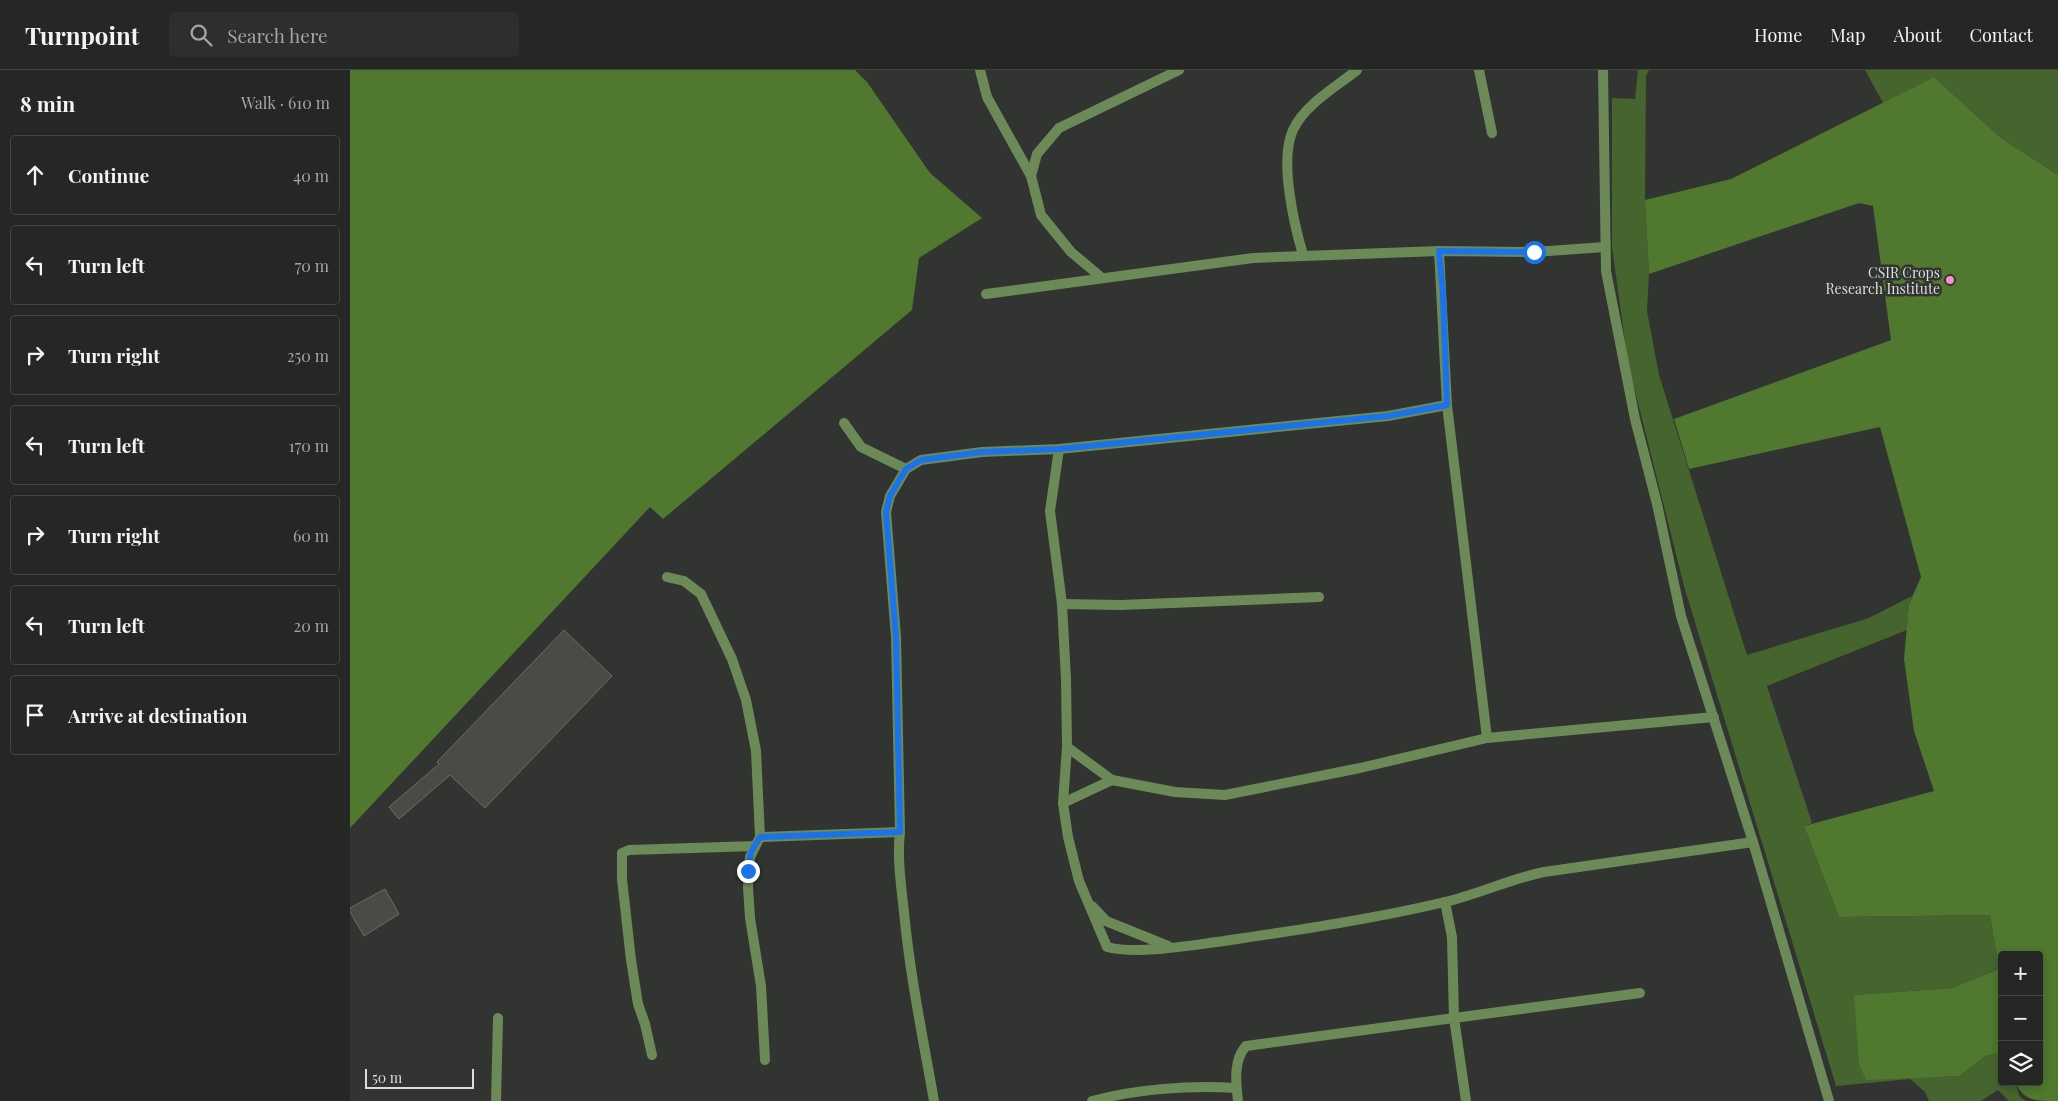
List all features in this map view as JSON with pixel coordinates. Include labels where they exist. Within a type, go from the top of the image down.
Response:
[{"type":"street","points":[[980,70],[988,97],[1031,176],[1041,215],[1071,252],[1102,278]]},
{"type":"street","points":[[1031,176],[1037,154],[1059,128],[1180,70]]},
{"type":"street","points":[[1303,255],[1292,216],[1289,152],[1293,129],[1312,106],[1358,70]]},
{"type":"street","points":[[1479,70],[1492,133]]},
{"type":"street","points":[[1603,70],[1604,247],[1616,330],[1635,419],[1657,504],[1681,616],[1753,842],[1829,1101]]},
{"type":"street","points":[[986,294],[1253,258],[1439,251],[1534,252],[1604,247]]},
{"type":"street","points":[[1439,251],[1443,294],[1447,405],[1487,738]]},
{"type":"street","points":[[934,1101],[912,980],[905,927],[899,846],[896,637],[886,512],[890,496],[906,469],[921,460],[973,453],[1059,449],[1388,416],[1447,405]]},
{"type":"street","points":[[844,423],[861,447],[906,469]]},
{"type":"street","points":[[1059,449],[1050,512],[1062,604],[1067,747],[1063,803],[1068,837],[1086,900],[1107,947],[1123,951],[1257,936],[1446,902],[1544,872],[1753,842]]},
{"type":"street","points":[[668,577],[684,581],[702,594],[732,659],[746,700],[756,751],[758,842],[748,871],[749,895],[761,986],[766,1060]]},
{"type":"street","points":[[1062,604],[1121,605],[1319,597]]},
{"type":"street","points":[[1067,747],[1112,780],[1175,792],[1225,795],[1360,768],[1487,738],[1714,716]]},
{"type":"street","points":[[1063,803],[1112,780]]},
{"type":"street","points":[[652,1055],[638,1004],[631,960],[622,879],[622,853],[629,850],[900,832]]},
{"type":"street","points":[[1086,900],[1106,921],[1169,946]]},
{"type":"street","points":[[1446,902],[1452,938],[1454,1018],[1466,1101]]},
{"type":"street","points":[[1238,1101],[1236,1088],[1239,1059],[1241,1052],[1246,1046],[1640,993]]},
{"type":"street","points":[[496,1101],[498,1018]]},
{"type":"street","points":[[1092,1101],[1149,1092],[1218,1087],[1236,1088]]},
{"type":"green space","points":[[350,70],[855,70],[867,82],[930,173],[982,218],[919,258],[912,310],[663,519],[650,507],[350,828]]},
{"type":"green space","points":[[1638,70],[1649,70],[1646,76],[1645,200],[1649,274],[1647,311],[1659,375],[1747,655],[1869,618],[1912,596],[1909,604],[1907,630],[1767,686],[1812,823],[1804,826],[1839,917],[1990,915],[1998,969],[1952,988],[1854,995],[1924,1077],[1960,1076],[1985,1056],[1998,1054],[1998,1086],[2016,1086],[2020,1097],[2026,1101],[2009,1101],[1998,1090],[1981,1101],[1929,1101],[1925,1092],[1910,1079],[1836,1086],[1684,586],[1628,363],[1612,247],[1612,98],[1635,99]]},
{"type":"green space","points":[[1865,70],[2058,70],[2058,175],[2001,138],[1934,77],[1883,103]]},
{"type":"green space","points":[[1934,77],[2001,138],[2058,175],[2058,1101],[2031,1099],[2022,1093],[2017,1086],[2043,1086],[2043,951],[1998,951],[1998,963],[1990,915],[1839,917],[1804,826],[1934,791],[1914,731],[1904,659],[1909,604],[1921,577],[1880,427],[1689,469],[1674,419],[1891,340],[1873,206],[1859,203],[1649,274],[1645,200],[1731,179]]},
{"type":"green space","points":[[1998,969],[1998,1054],[1985,1056],[1960,1076],[1866,1080],[1859,1064],[1854,995],[1952,988]]},
{"type":"building","points":[[564,630],[612,676],[485,808],[450,775],[399,819],[389,807],[439,764],[437,762]]},
{"type":"building","points":[[385,889],[399,914],[364,936],[350,912],[350,908]]},
{"type":"place","name":"CSIR Crops Research Institute","points":[[1950,280]]},
{"type":"route","points":[[748,871],[751,852],[760,837],[900,832],[896,637],[886,512],[890,496],[906,469],[921,460],[982,452],[1059,449],[1388,416],[1447,405],[1443,294],[1439,251],[1534,252]]}]
